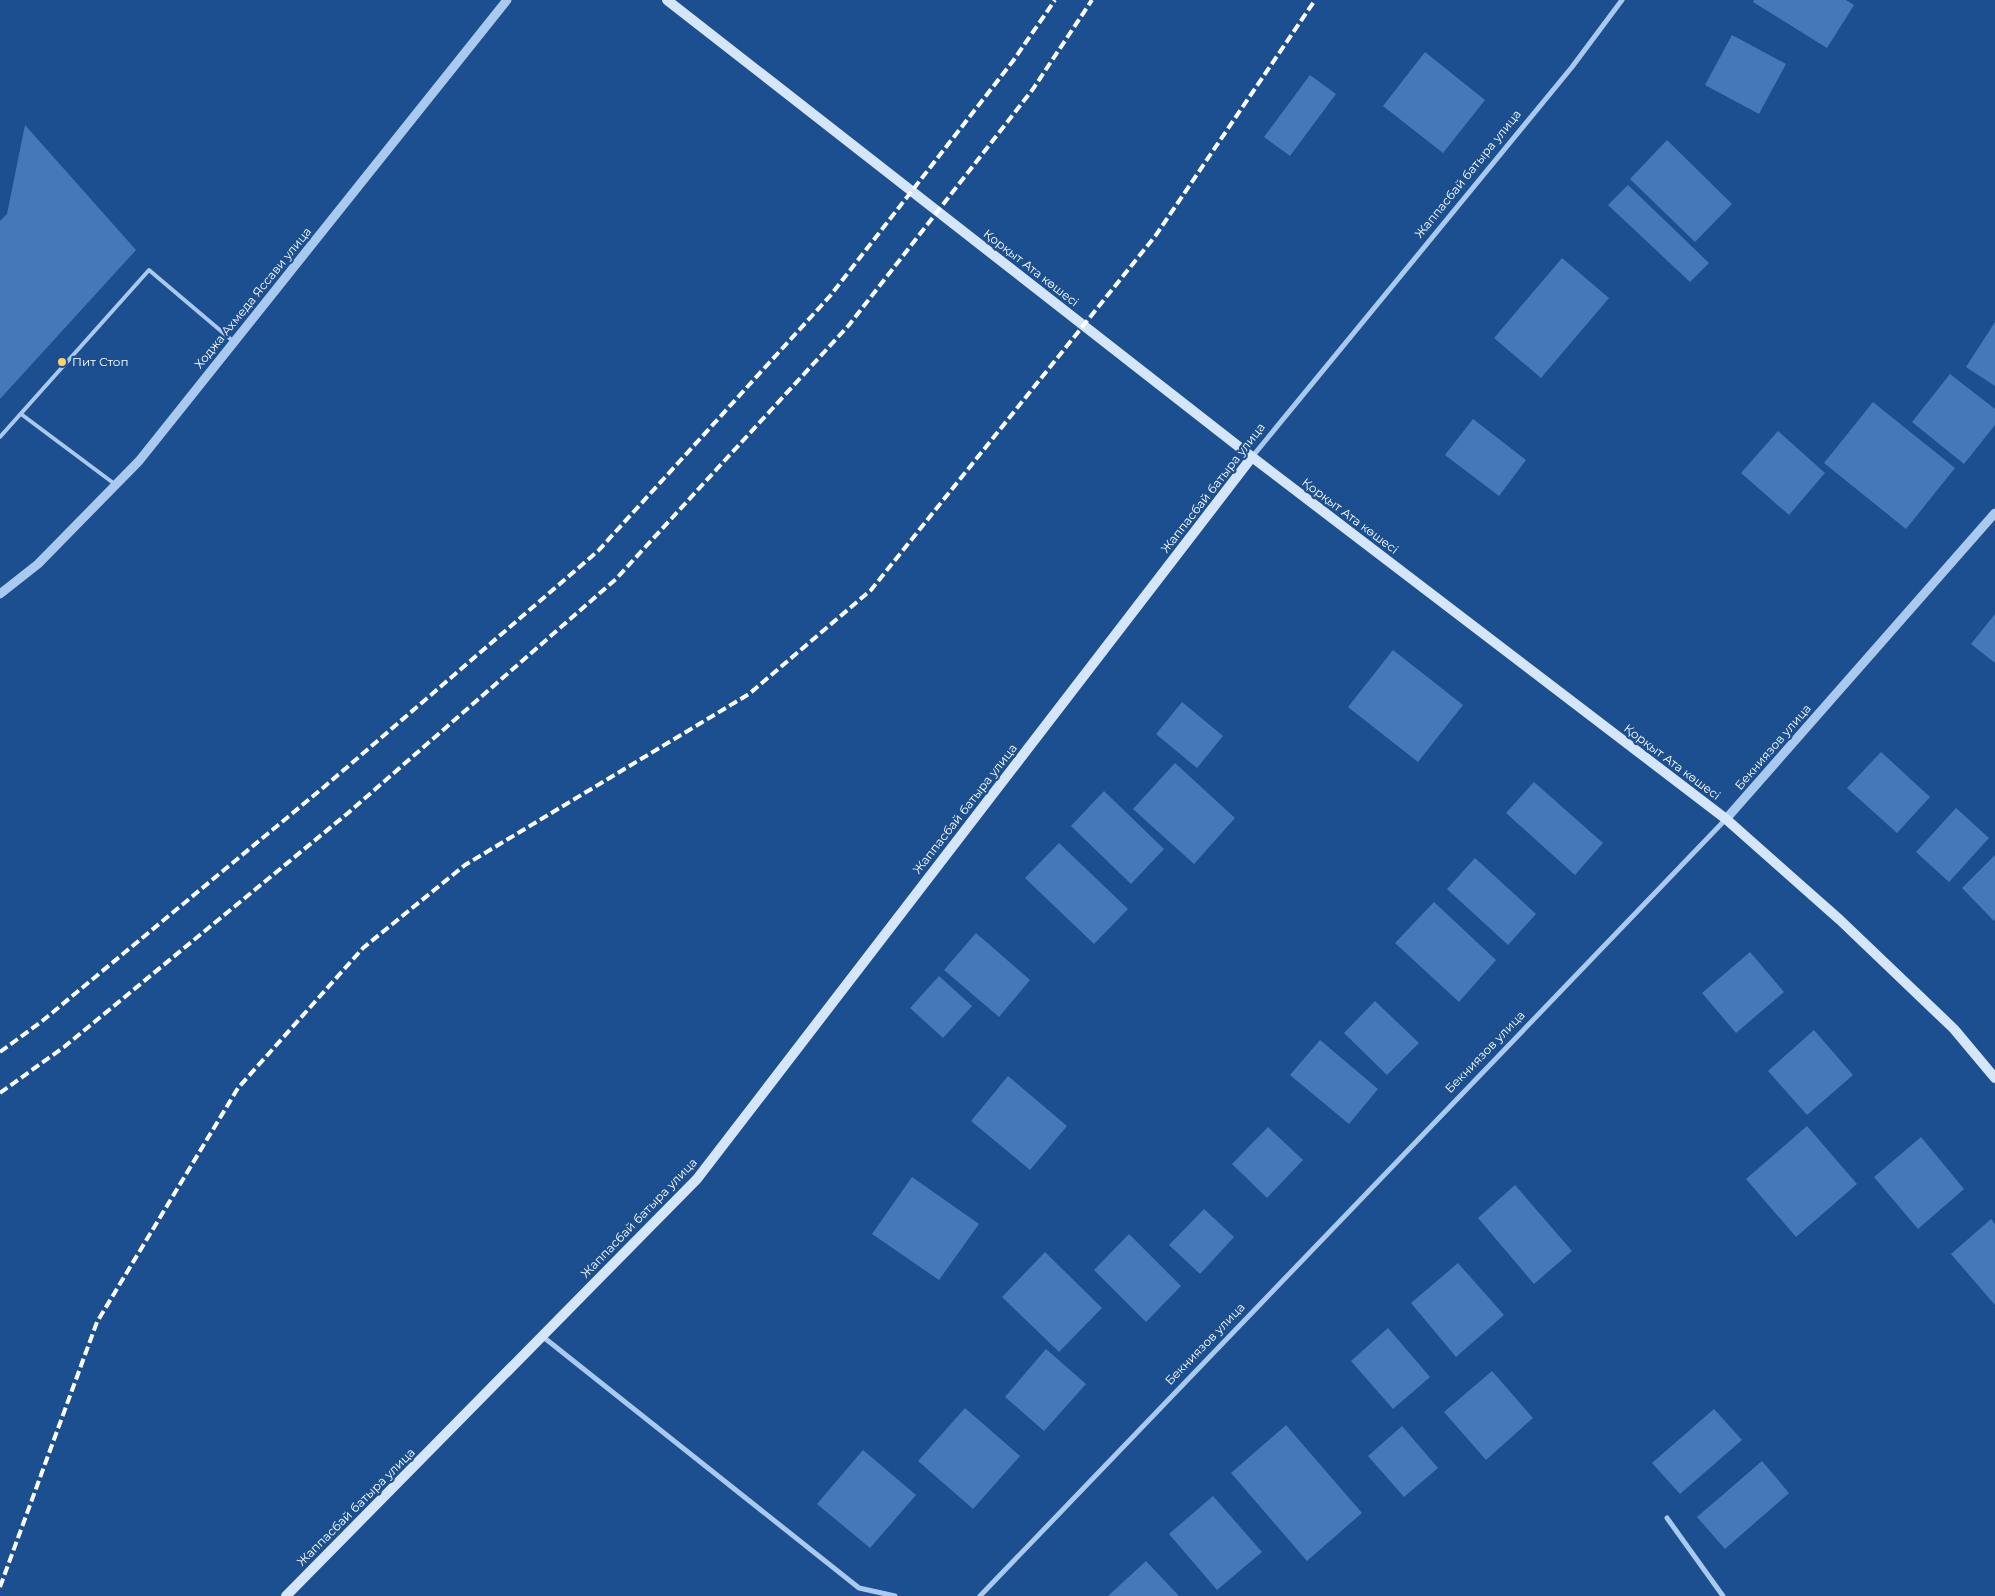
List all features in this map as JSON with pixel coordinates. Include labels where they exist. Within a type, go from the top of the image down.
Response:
[{"type":"main road","name":"Қорқыт Ата көшесі","points":[[667,0],[1252,457],[1726,819],[1840,920],[1940,1016],[1995,1078]]},
{"type":"main road","name":"Жаппасбай батыра улица","points":[[286,1596],[697,1179],[1252,457]]},
{"type":"street","name":"Ходжа Ахмеда Яссави улица","points":[[0,594],[38,564],[139,461],[507,0]]},
{"type":"street","name":"Жаппасбай батыра улица","points":[[1252,457],[1572,67],[1622,0]]},
{"type":"street","name":"Бекниязов улица","points":[[980,1596],[1726,819],[1995,513]]},
{"type":"street","points":[[542,1336],[859,1588],[895,1596]]},
{"type":"street","points":[[1667,1518],[1723,1596]]},
{"type":"lane","points":[[0,437],[149,270],[234,342]]},
{"type":"lane","points":[[21,414],[116,485]]},
{"type":"building","points":[[1754,0],[1846,0],[1854,5],[1827,48],[1753,2]]},
{"type":"building","points":[[1732,35],[1786,64],[1759,114],[1705,85]]},
{"type":"building","points":[[1425,52],[1485,100],[1443,153],[1383,106]]},
{"type":"building","points":[[1310,75],[1336,94],[1290,156],[1264,137]]},
{"type":"building","points":[[25,125],[136,250],[0,399],[0,221],[7,214]]},
{"type":"building","points":[[1667,140],[1732,204],[1695,242],[1630,179]]},
{"type":"building","points":[[1628,185],[1709,263],[1690,282],[1608,205]]},
{"type":"building","points":[[1562,258],[1609,298],[1541,378],[1494,338]]},
{"type":"building","points":[[1995,322],[1995,386],[1966,367]]},
{"type":"building","points":[[1950,374],[1995,409],[1995,425],[1964,464],[1912,422]]},
{"type":"building","points":[[1873,402],[1955,468],[1906,529],[1824,463]]},
{"type":"building","points":[[1473,419],[1526,460],[1499,496],[1445,455]]},
{"type":"building","points":[[1778,431],[1825,473],[1789,515],[1741,473]]},
{"type":"building","points":[[1995,614],[1995,663],[1971,644]]},
{"type":"building","points":[[1393,650],[1463,705],[1418,762],[1348,707]]},
{"type":"building","points":[[1182,702],[1223,736],[1197,768],[1156,734]]},
{"type":"building","points":[[1881,752],[1930,797],[1897,833],[1847,788]]},
{"type":"building","points":[[1175,763],[1235,818],[1194,864],[1133,809]]},
{"type":"building","points":[[1534,782],[1603,843],[1575,875],[1506,813]]},
{"type":"building","points":[[1104,791],[1164,849],[1131,884],[1071,826]]},
{"type":"building","points":[[1956,808],[1989,838],[1949,882],[1916,852]]},
{"type":"building","points":[[1059,843],[1128,909],[1094,944],[1025,878]]},
{"type":"building","points":[[1995,855],[1995,920],[1994,921],[1962,888]]},
{"type":"building","points":[[1475,858],[1536,914],[1508,945],[1447,889]]},
{"type":"building","points":[[1434,902],[1496,960],[1459,1002],[1395,943]]},
{"type":"building","points":[[976,933],[1030,980],[999,1017],[944,970]]},
{"type":"building","points":[[1750,952],[1784,992],[1736,1033],[1702,993]]},
{"type":"building","points":[[939,976],[972,1006],[943,1038],[910,1008]]},
{"type":"building","points":[[1375,1001],[1419,1043],[1387,1075],[1344,1033]]},
{"type":"building","points":[[1814,1030],[1853,1075],[1807,1115],[1768,1071]]},
{"type":"building","points":[[1320,1040],[1378,1089],[1349,1124],[1290,1075]]},
{"type":"building","points":[[1008,1076],[1067,1126],[1030,1170],[971,1121]]},
{"type":"building","points":[[1807,1126],[1857,1184],[1796,1237],[1746,1179]]},
{"type":"building","points":[[1268,1127],[1303,1160],[1267,1198],[1232,1164]]},
{"type":"building","points":[[1921,1137],[1964,1189],[1918,1229],[1874,1177]]},
{"type":"building","points":[[912,1177],[979,1224],[939,1280],[872,1234]]},
{"type":"building","points":[[1515,1185],[1572,1251],[1534,1284],[1478,1218]]},
{"type":"building","points":[[1204,1209],[1234,1237],[1200,1274],[1169,1245]]},
{"type":"building","points":[[1991,1219],[1995,1224],[1995,1305],[1951,1254]]},
{"type":"building","points":[[1129,1234],[1181,1286],[1146,1322],[1094,1270]]},
{"type":"building","points":[[1045,1252],[1102,1308],[1059,1352],[1002,1297]]},
{"type":"building","points":[[1458,1263],[1504,1315],[1456,1357],[1411,1303]]},
{"type":"building","points":[[1388,1328],[1430,1377],[1393,1409],[1351,1361]]},
{"type":"building","points":[[1046,1349],[1086,1384],[1044,1431],[1005,1397]]},
{"type":"building","points":[[1492,1371],[1533,1418],[1486,1460],[1444,1412]]},
{"type":"building","points":[[965,1408],[1020,1456],[973,1509],[918,1461]]},
{"type":"building","points":[[1714,1409],[1742,1440],[1680,1494],[1652,1463]]},
{"type":"building","points":[[1286,1425],[1362,1513],[1307,1561],[1231,1473]]},
{"type":"building","points":[[1402,1426],[1438,1468],[1404,1497],[1368,1456]]},
{"type":"building","points":[[863,1450],[916,1495],[870,1548],[817,1504]]},
{"type":"building","points":[[1762,1461],[1789,1493],[1725,1549],[1697,1517]]},
{"type":"building","points":[[1213,1496],[1262,1552],[1217,1590],[1169,1534]]},
{"type":"building","points":[[1146,1561],[1179,1596],[1108,1596]]},
{"type":"railway","points":[[0,1052],[41,1022],[324,787],[598,551],[830,296],[1013,61],[1055,0]]},
{"type":"railway","points":[[0,1093],[64,1047],[348,813],[616,579],[849,325],[1033,89],[1092,0]]},
{"type":"railway","points":[[0,1587],[97,1322],[238,1088],[363,948],[465,865],[749,694],[871,590],[1156,235],[1315,0]]},
{"type":"place","name":"Пит Стоп","points":[[62,362]]}]
